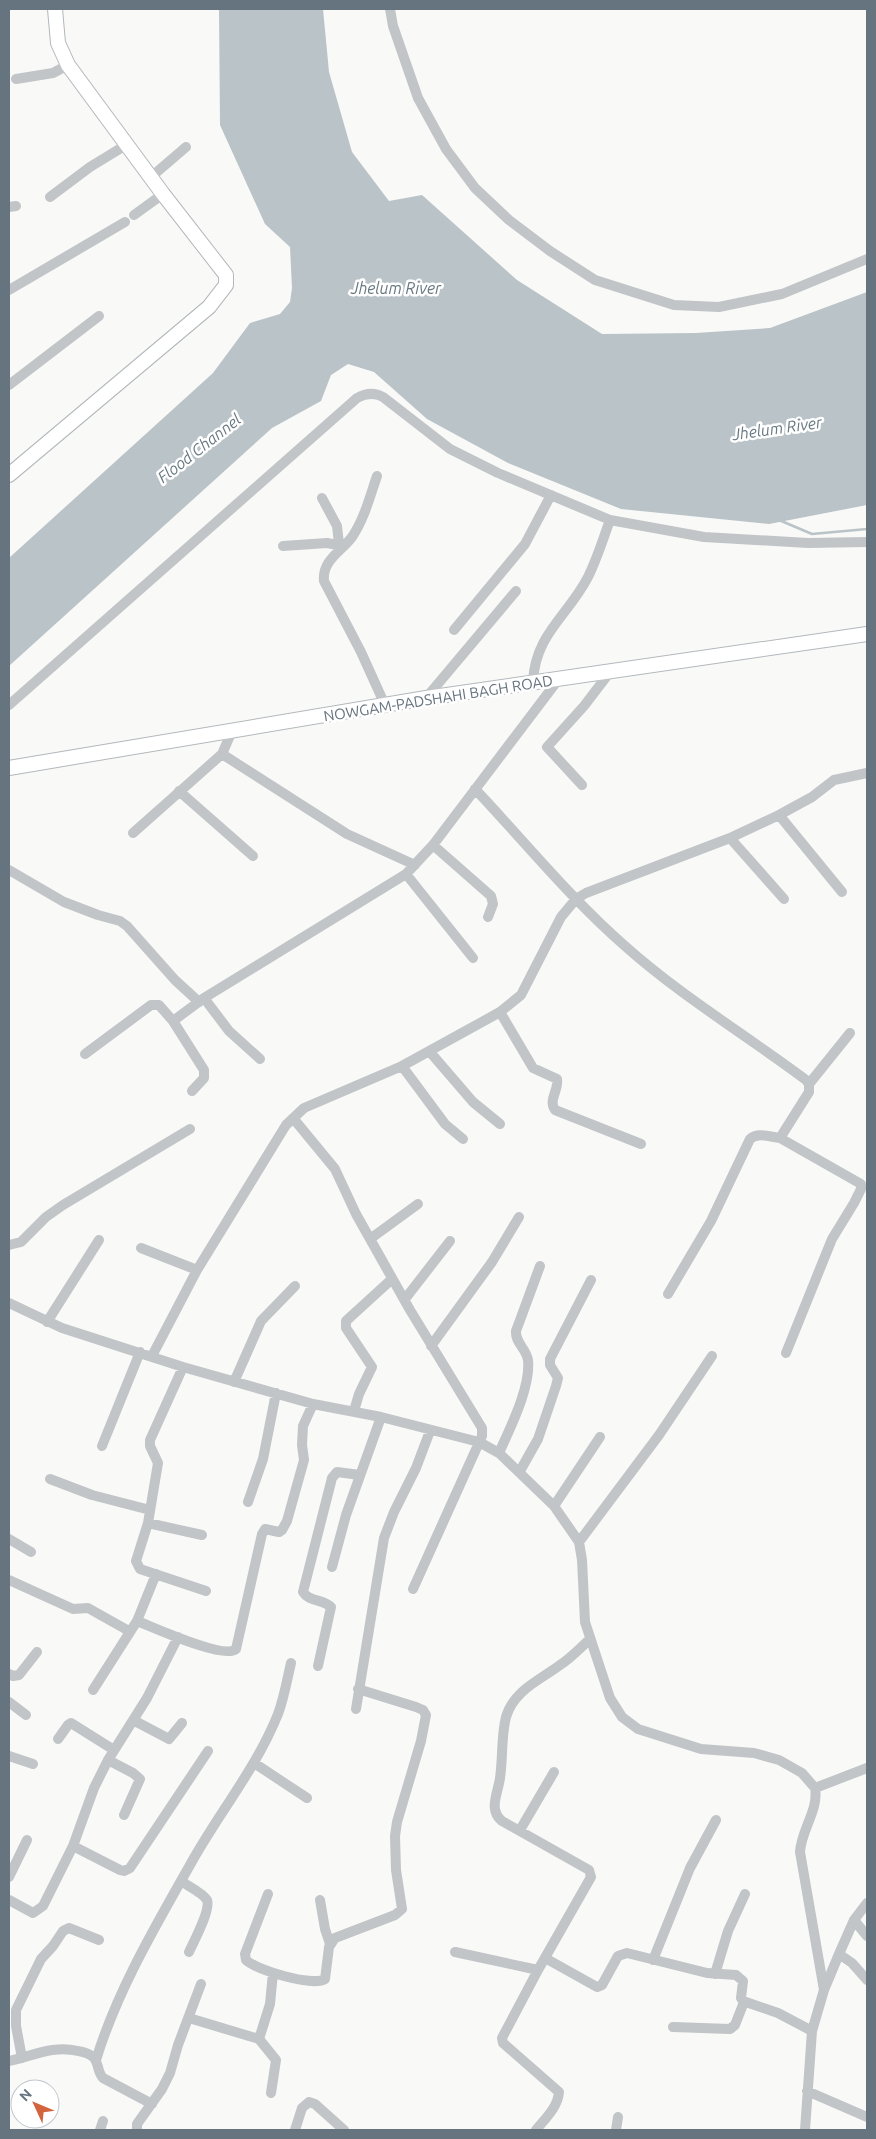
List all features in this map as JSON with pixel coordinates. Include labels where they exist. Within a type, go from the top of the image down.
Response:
[{"type":"main road","points":[[9,476],[209,307],[226,284],[226,275],[126,145],[68,65],[58,43],[55,9]]},
{"type":"main road","name":"NOWGAM-PADSHAHI BAGH ROAD","points":[[9,768],[426,698],[867,634]]},
{"type":"street","points":[[390,9],[393,26],[418,98],[452,157],[475,188],[509,220],[550,251],[595,280],[674,305],[719,307],[782,294],[867,259]]},
{"type":"street","points":[[16,80],[53,73],[68,65]]},
{"type":"street","points":[[50,197],[90,167],[126,145]]},
{"type":"street","points":[[151,177],[186,147]]},
{"type":"street","points":[[134,216],[163,194]]},
{"type":"street","points":[[9,290],[125,222]]},
{"type":"street","points":[[9,385],[99,316]]},
{"type":"street","points":[[9,705],[363,395],[379,395],[450,449],[498,474],[610,520],[704,537],[808,543],[867,542]]},
{"type":"street","points":[[377,476],[354,534],[341,545],[326,565],[324,581],[361,652],[385,705]]},
{"type":"street","points":[[454,630],[525,544],[551,495]]},
{"type":"street","points":[[322,498],[337,526],[341,545]]},
{"type":"street","points":[[533,682],[536,658],[541,645],[588,578],[610,520]]},
{"type":"street","points":[[283,546],[341,545]]},
{"type":"street","points":[[426,698],[516,591]]},
{"type":"street","points":[[582,785],[547,747],[584,706],[610,672]]},
{"type":"street","points":[[173,1021],[201,1000],[406,874],[433,845],[558,680]]},
{"type":"street","points":[[133,833],[222,754],[232,731]]},
{"type":"street","points":[[222,754],[347,834],[415,865]]},
{"type":"street","points":[[152,1356],[197,1270],[278,1138],[293,1118],[304,1108],[402,1066],[500,1012],[521,995],[561,917],[576,899],[586,893],[730,838],[812,797],[834,780],[867,773]]},
{"type":"street","points":[[476,789],[596,920],[642,960],[799,1074],[809,1084]]},
{"type":"street","points":[[179,791],[253,856]]},
{"type":"street","points":[[779,815],[842,892]]},
{"type":"street","points":[[730,838],[784,899]]},
{"type":"street","points":[[433,845],[491,896],[492,904],[488,917]]},
{"type":"street","points":[[9,870],[64,902],[120,921],[127,926],[175,980],[201,1000],[222,1025],[260,1059]]},
{"type":"street","points":[[406,874],[473,958]]},
{"type":"street","points":[[85,1054],[151,1005],[159,1005],[173,1021],[204,1070],[204,1078],[192,1091]]},
{"type":"street","points":[[500,1012],[534,1068],[557,1079],[558,1083],[552,1102],[555,1110],[641,1144]]},
{"type":"street","points":[[780,1138],[808,1092],[809,1084],[850,1032]]},
{"type":"street","points":[[430,1052],[473,1102],[500,1124]]},
{"type":"street","points":[[402,1066],[446,1124],[463,1139]]},
{"type":"street","points":[[293,1118],[335,1169],[356,1214],[392,1279],[482,1428],[482,1436],[413,1589]]},
{"type":"street","points":[[9,1245],[21,1242],[46,1217],[63,1205],[190,1129]]},
{"type":"street","points":[[668,1294],[711,1221],[750,1140],[754,1136],[759,1135],[780,1138],[861,1184],[861,1190],[832,1239],[786,1354]]},
{"type":"street","points":[[370,1239],[418,1204]]},
{"type":"street","points":[[431,1346],[492,1262],[519,1217]]},
{"type":"street","points":[[47,1322],[99,1240]]},
{"type":"street","points":[[404,1299],[450,1241]]},
{"type":"street","points":[[141,1248],[197,1270]]},
{"type":"street","points":[[499,1453],[521,1398],[528,1372],[528,1358],[516,1339],[516,1331],[540,1266]]},
{"type":"street","points":[[354,1411],[359,1394],[372,1367],[346,1328],[346,1321],[392,1279]]},
{"type":"street","points":[[520,1471],[538,1438],[556,1386],[558,1378],[549,1363],[550,1359],[591,1280]]},
{"type":"street","points":[[234,1382],[261,1321],[295,1286]]},
{"type":"street","points":[[9,1303],[47,1322],[183,1367],[313,1404],[381,1417],[479,1442],[499,1453],[520,1471],[554,1506],[579,1542],[582,1560],[585,1622],[589,1640],[614,1708],[629,1724],[638,1729],[701,1749],[754,1753],[779,1760],[802,1773],[815,1788],[816,1802],[803,1834],[800,1852],[824,1990]]},
{"type":"street","points":[[102,1446],[140,1352]]},
{"type":"street","points":[[579,1542],[659,1435],[712,1356]]},
{"type":"street","points":[[183,1367],[150,1440],[150,1446],[158,1463],[148,1523],[136,1561],[140,1569],[206,1591]]},
{"type":"street","points":[[248,1502],[263,1459],[276,1393]]},
{"type":"street","points":[[137,1621],[178,1637],[225,1651],[232,1652],[236,1649],[263,1531],[265,1529],[280,1532],[287,1520],[304,1460],[302,1445],[303,1426],[313,1404]]},
{"type":"street","points":[[332,1567],[337,1544],[381,1417]]},
{"type":"street","points":[[356,1709],[384,1538],[394,1512],[416,1468],[430,1431]]},
{"type":"street","points":[[554,1506],[600,1437]]},
{"type":"street","points":[[318,1666],[331,1607],[306,1596],[303,1592],[332,1478],[337,1472],[360,1474]]},
{"type":"street","points":[[50,1479],[92,1495],[150,1510]]},
{"type":"street","points":[[148,1523],[202,1535]]},
{"type":"street","points":[[9,1539],[31,1552]]},
{"type":"street","points":[[93,1690],[137,1621],[156,1574]]},
{"type":"street","points":[[9,1580],[73,1609],[88,1608],[129,1631]]},
{"type":"street","points":[[9,1900],[33,1913],[40,1910],[73,1846],[94,1788],[108,1760],[147,1698],[178,1637]]},
{"type":"street","points":[[536,2130],[554,2107],[558,2100],[558,2092],[502,2043],[503,2034],[589,1881],[591,1874],[502,1821],[496,1816],[494,1808],[500,1778],[504,1729],[510,1708],[526,1687],[558,1667],[589,1640]]},
{"type":"street","points":[[9,1674],[13,1676],[19,1675],[36,1652]]},
{"type":"street","points":[[152,2104],[103,2078],[99,2074],[96,2060],[105,2029],[132,1972],[190,1864],[254,1763],[278,1713],[291,1663]]},
{"type":"street","points":[[330,1944],[335,1938],[395,1915],[402,1909],[396,1870],[397,1822],[421,1741],[426,1715],[423,1710],[416,1707],[358,1689]]},
{"type":"street","points":[[9,1702],[26,1715]]},
{"type":"street","points":[[133,1720],[169,1739],[182,1723]]},
{"type":"street","points":[[58,1739],[71,1723],[114,1750]]},
{"type":"street","points":[[73,1846],[120,1870],[124,1871],[130,1868],[208,1751]]},
{"type":"street","points":[[9,1756],[33,1764]]},
{"type":"street","points":[[108,1760],[133,1773],[140,1779],[124,1815]]},
{"type":"street","points":[[254,1763],[306,1798]]},
{"type":"street","points":[[815,1788],[867,1768]]},
{"type":"street","points":[[520,1830],[554,1772]]},
{"type":"street","points":[[652,1960],[690,1868],[716,1820]]},
{"type":"street","points":[[9,1877],[27,1840]]},
{"type":"street","points":[[182,1881],[203,1896],[207,1903],[206,1912],[189,1952]]},
{"type":"street","points":[[268,1894],[244,1957],[248,1963],[313,1982],[322,1981],[327,1974],[330,1944],[325,1929],[320,1900]]},
{"type":"street","points":[[715,1974],[728,1930],[746,1894]]},
{"type":"street","points":[[804,2130],[812,2031],[824,1990],[839,1954],[854,1920],[867,1903]]},
{"type":"street","points":[[854,1920],[867,1936]]},
{"type":"street","points":[[22,2058],[15,2018],[16,2010],[41,1958],[68,1928],[98,1940]]},
{"type":"street","points":[[454,1952],[538,1970]]},
{"type":"street","points":[[545,1958],[597,1987],[602,1985],[614,1962],[622,1954],[631,1953],[652,1960],[715,1974],[736,1975],[742,1978],[741,1998],[744,2002],[778,2013],[812,2031]]},
{"type":"street","points":[[839,1954],[852,1963],[867,1980]]},
{"type":"street","points":[[259,2039],[270,2004],[274,1972]]},
{"type":"street","points":[[137,2130],[137,2124],[162,2089],[170,2073],[201,1984]]},
{"type":"street","points":[[673,2027],[730,2029],[735,2024],[744,2002]]},
{"type":"street","points":[[189,2018],[259,2039],[276,2060],[271,2093]]},
{"type":"street","points":[[9,2061],[59,2048],[90,2054],[96,2060]]},
{"type":"street","points":[[807,2091],[867,2117]]},
{"type":"street","points":[[294,2130],[302,2108],[309,2102],[315,2104],[344,2130]]},
{"type":"street","points":[[616,2130],[618,2117]]},
{"type":"water","points":[[219,9],[323,9],[329,72],[352,152],[389,201],[422,195],[517,280],[602,334],[696,333],[770,328],[867,292],[867,505],[769,524],[621,509],[508,463],[427,419],[374,372],[348,364],[331,375],[321,401],[272,428],[9,666],[9,558],[213,373],[250,323],[280,314],[290,302],[292,288],[290,247],[265,224],[220,125]]},
{"type":"waterway","points":[[779,520],[812,534],[867,529]]},
{"type":"water label","name":"Jhelum River","points":[[396,288]]},
{"type":"water label","name":"Jhelum River","points":[[777,428]]},
{"type":"water label","name":"Flood Channel","points":[[199,448]]}]
